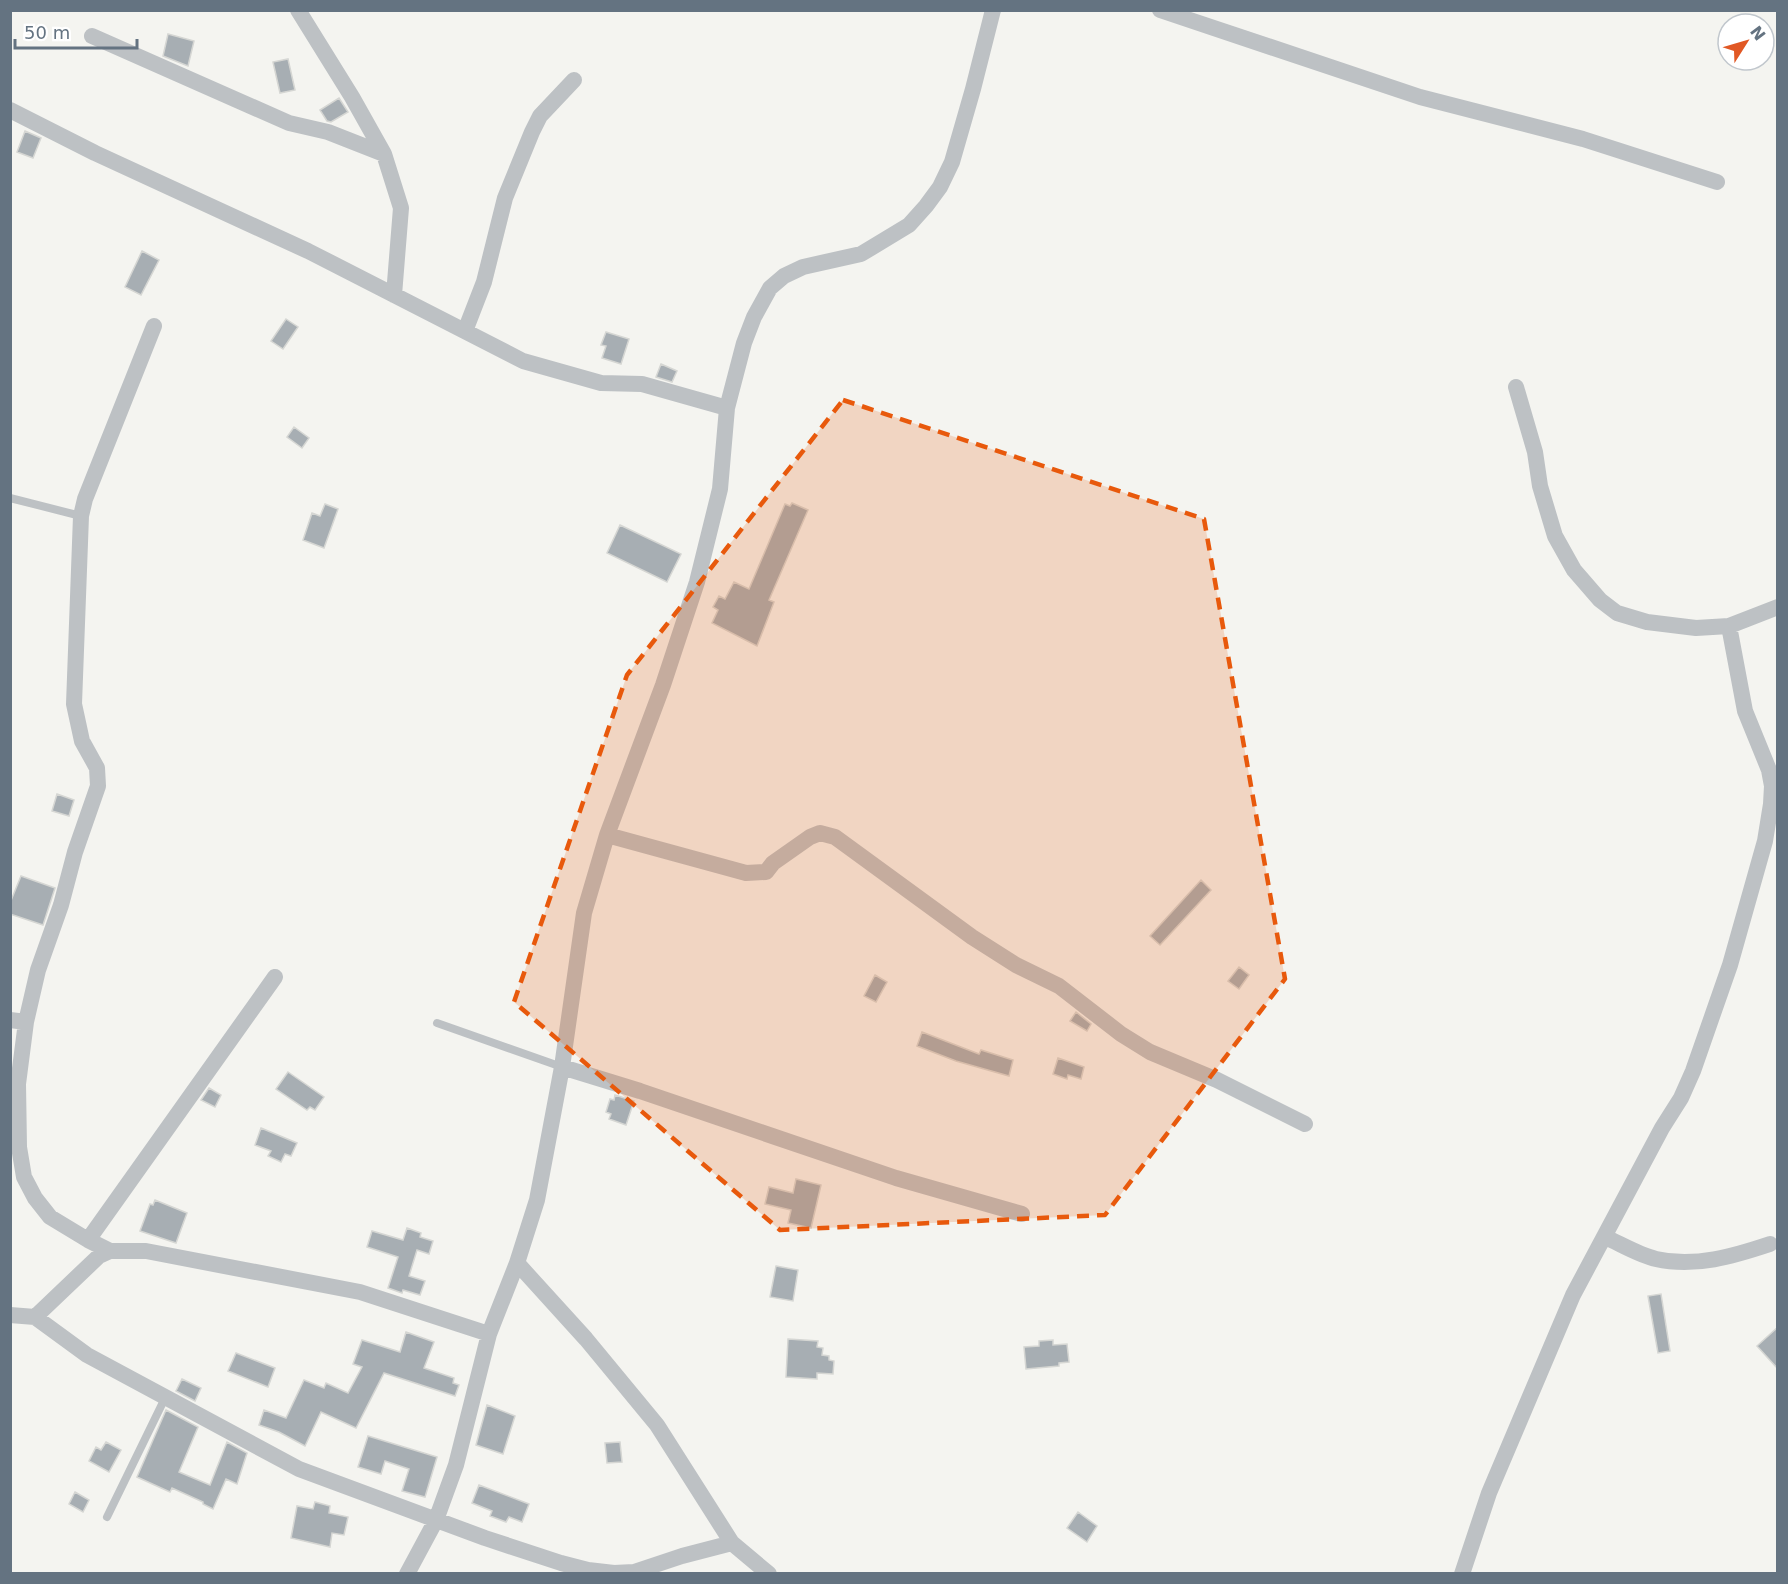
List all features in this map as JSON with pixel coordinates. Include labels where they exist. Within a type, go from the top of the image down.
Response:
[{"type":"street","points":[[298,10],[384,154],[401,208],[394,295]]},
{"type":"street","points":[[407,1574],[436,1520],[456,1464],[489,1334],[537,1200],[562,1067],[584,913],[607,835],[663,685],[697,582],[720,489],[727,408],[744,343],[754,317],[770,288],[784,276],[803,267],[861,254],[909,225],[926,206],[940,187],[952,162],[993,10]]},
{"type":"street","points":[[1160,10],[1420,97],[1583,139],[1717,183]]},
{"type":"street","points":[[92,36],[289,123],[328,132],[384,154]]},
{"type":"street","points":[[465,331],[484,282],[505,198],[532,132],[540,116],[574,80]]},
{"type":"street","points":[[10,110],[95,153],[309,251],[523,361],[601,383],[642,384],[727,408]]},
{"type":"street","points":[[110,1251],[50,1217],[35,1198],[24,1177],[19,1147],[18,1021],[61,905],[75,852],[98,786],[97,768],[82,741],[74,704],[81,516],[85,499],[154,326]]},
{"type":"street","points":[[1516,387],[1535,452],[1540,486],[1555,536],[1574,570],[1617,613],[1647,622],[1696,628],[1729,626],[1778,607]]},
{"type":"street","points":[[1462,1574],[1489,1493],[1573,1294],[1662,1128],[1681,1098],[1693,1071],[1730,965],[1765,841],[1772,786],[1769,770],[1745,711],[1729,626]]},
{"type":"street","points":[[607,835],[755,874],[765,872],[810,837],[820,833],[836,837],[972,937],[1016,965],[1059,986],[1121,1034],[1150,1052],[1217,1080],[1305,1124]]},
{"type":"street","points":[[88,1240],[274,977]]},
{"type":"street","points":[[562,1067],[640,1091],[896,1178],[1022,1214]]},
{"type":"street","points":[[1605,1237],[1654,1259],[1686,1263],[1736,1255],[1770,1244]]},
{"type":"street","points":[[35,1317],[87,1264],[99,1256],[110,1251],[146,1251],[360,1292],[489,1334]]},
{"type":"street","points":[[516,1263],[586,1339],[657,1425],[732,1543],[769,1574]]},
{"type":"street","points":[[10,1315],[35,1317],[87,1355],[299,1468],[436,1520],[561,1563],[588,1570],[614,1573],[634,1572],[732,1543]]},
{"type":"lane","points":[[10,498],[81,516]]},
{"type":"lane","points":[[438,1023],[562,1067]]},
{"type":"lane","points":[[108,1516],[165,1398]]},
{"type":"highlighted area","points":[[843,400],[1204,519],[1285,979],[1105,1215],[780,1230],[514,1002],[627,675]]},
{"type":"building","points":[[168,34],[194,41],[188,66],[163,56]]},
{"type":"building","points":[[288,59],[295,90],[280,93],[273,62]]},
{"type":"building","points":[[339,98],[348,112],[331,122],[327,121],[320,110]]},
{"type":"building","points":[[25,131],[41,138],[33,158],[17,152]]},
{"type":"building","points":[[142,251],[159,260],[141,295],[125,287]]},
{"type":"building","points":[[286,319],[298,327],[283,349],[271,341]]},
{"type":"building","points":[[606,332],[629,339],[621,364],[602,358],[606,346],[601,345]]},
{"type":"building","points":[[661,364],[677,371],[672,382],[656,377]]},
{"type":"building","points":[[294,427],[309,438],[302,448],[287,437]]},
{"type":"building","points":[[792,503],[808,510],[769,600],[774,602],[757,646],[712,623],[718,610],[713,607],[719,596],[725,599],[734,582],[749,589],[785,504],[790,506]]},
{"type":"building","points":[[325,504],[338,509],[324,548],[303,540],[312,513],[320,516]]},
{"type":"building","points":[[620,525],[681,554],[667,582],[607,553]]},
{"type":"building","points":[[57,794],[74,800],[69,816],[52,811]]},
{"type":"building","points":[[21,876],[55,888],[43,925],[10,914],[10,903]]},
{"type":"building","points":[[1201,880],[1211,890],[1160,945],[1150,936]]},
{"type":"building","points":[[1239,967],[1249,975],[1239,989],[1228,981]]},
{"type":"building","points":[[875,975],[887,982],[876,1002],[864,996]]},
{"type":"building","points":[[1076,1012],[1091,1024],[1087,1031],[1070,1021]]},
{"type":"building","points":[[922,1032],[979,1054],[981,1050],[1013,1060],[1009,1076],[956,1061],[917,1046]]},
{"type":"building","points":[[1058,1058],[1084,1067],[1081,1079],[1068,1075],[1067,1079],[1053,1074]]},
{"type":"building","points":[[288,1072],[324,1097],[315,1110],[310,1107],[307,1110],[276,1089]]},
{"type":"building","points":[[209,1088],[221,1095],[215,1107],[201,1100]]},
{"type":"building","points":[[615,1095],[634,1101],[626,1125],[609,1119],[611,1114],[606,1112],[610,1099],[614,1100]]},
{"type":"building","points":[[261,1128],[297,1143],[291,1156],[285,1154],[281,1162],[268,1156],[271,1151],[255,1145]]},
{"type":"building","points":[[796,1179],[821,1185],[811,1228],[788,1223],[791,1210],[765,1204],[769,1187],[793,1193]]},
{"type":"building","points":[[155,1200],[187,1213],[176,1243],[140,1231],[150,1204],[153,1205]]},
{"type":"building","points":[[407,1228],[421,1233],[420,1237],[433,1241],[429,1254],[417,1250],[409,1276],[425,1281],[420,1295],[403,1290],[402,1293],[388,1288],[398,1257],[367,1247],[372,1231],[403,1240]]},
{"type":"building","points":[[776,1266],[798,1270],[793,1301],[770,1297]]},
{"type":"building","points":[[1661,1294],[1670,1351],[1658,1353],[1648,1296]]},
{"type":"building","points":[[1778,1327],[1778,1369],[1757,1346]]},
{"type":"building","points":[[406,1332],[434,1342],[424,1368],[454,1378],[453,1383],[459,1385],[455,1396],[384,1373],[356,1428],[321,1412],[305,1446],[279,1432],[259,1425],[264,1410],[286,1418],[304,1380],[324,1388],[326,1383],[348,1393],[362,1367],[353,1364],[362,1340],[400,1352]]},
{"type":"building","points":[[788,1339],[818,1341],[817,1347],[823,1348],[822,1355],[829,1356],[829,1360],[834,1361],[833,1374],[817,1373],[817,1379],[786,1377]]},
{"type":"building","points":[[1053,1340],[1053,1345],[1067,1344],[1069,1362],[1059,1363],[1059,1366],[1026,1369],[1024,1347],[1039,1346],[1039,1341]]},
{"type":"building","points":[[236,1353],[275,1368],[268,1387],[228,1371]]},
{"type":"building","points":[[182,1379],[201,1388],[195,1401],[176,1391]]},
{"type":"building","points":[[487,1405],[515,1416],[503,1454],[476,1445]]},
{"type":"building","points":[[166,1410],[198,1427],[179,1472],[210,1485],[227,1442],[247,1453],[237,1484],[226,1479],[213,1509],[172,1488],[170,1492],[137,1477]]},
{"type":"building","points":[[368,1436],[437,1457],[425,1497],[402,1491],[409,1469],[385,1461],[381,1474],[358,1467]]},
{"type":"building","points":[[106,1442],[121,1450],[109,1472],[89,1461],[96,1447],[101,1450]]},
{"type":"building","points":[[620,1442],[622,1462],[607,1463],[605,1443]]},
{"type":"building","points":[[479,1485],[529,1504],[522,1522],[509,1517],[506,1522],[490,1516],[492,1511],[472,1503]]},
{"type":"building","points":[[75,1492],[89,1500],[83,1512],[69,1504]]},
{"type":"building","points":[[315,1502],[330,1506],[329,1513],[348,1517],[344,1535],[332,1533],[330,1547],[291,1538],[297,1506],[313,1509]]},
{"type":"building","points":[[1078,1512],[1097,1526],[1087,1542],[1067,1528]]}]
